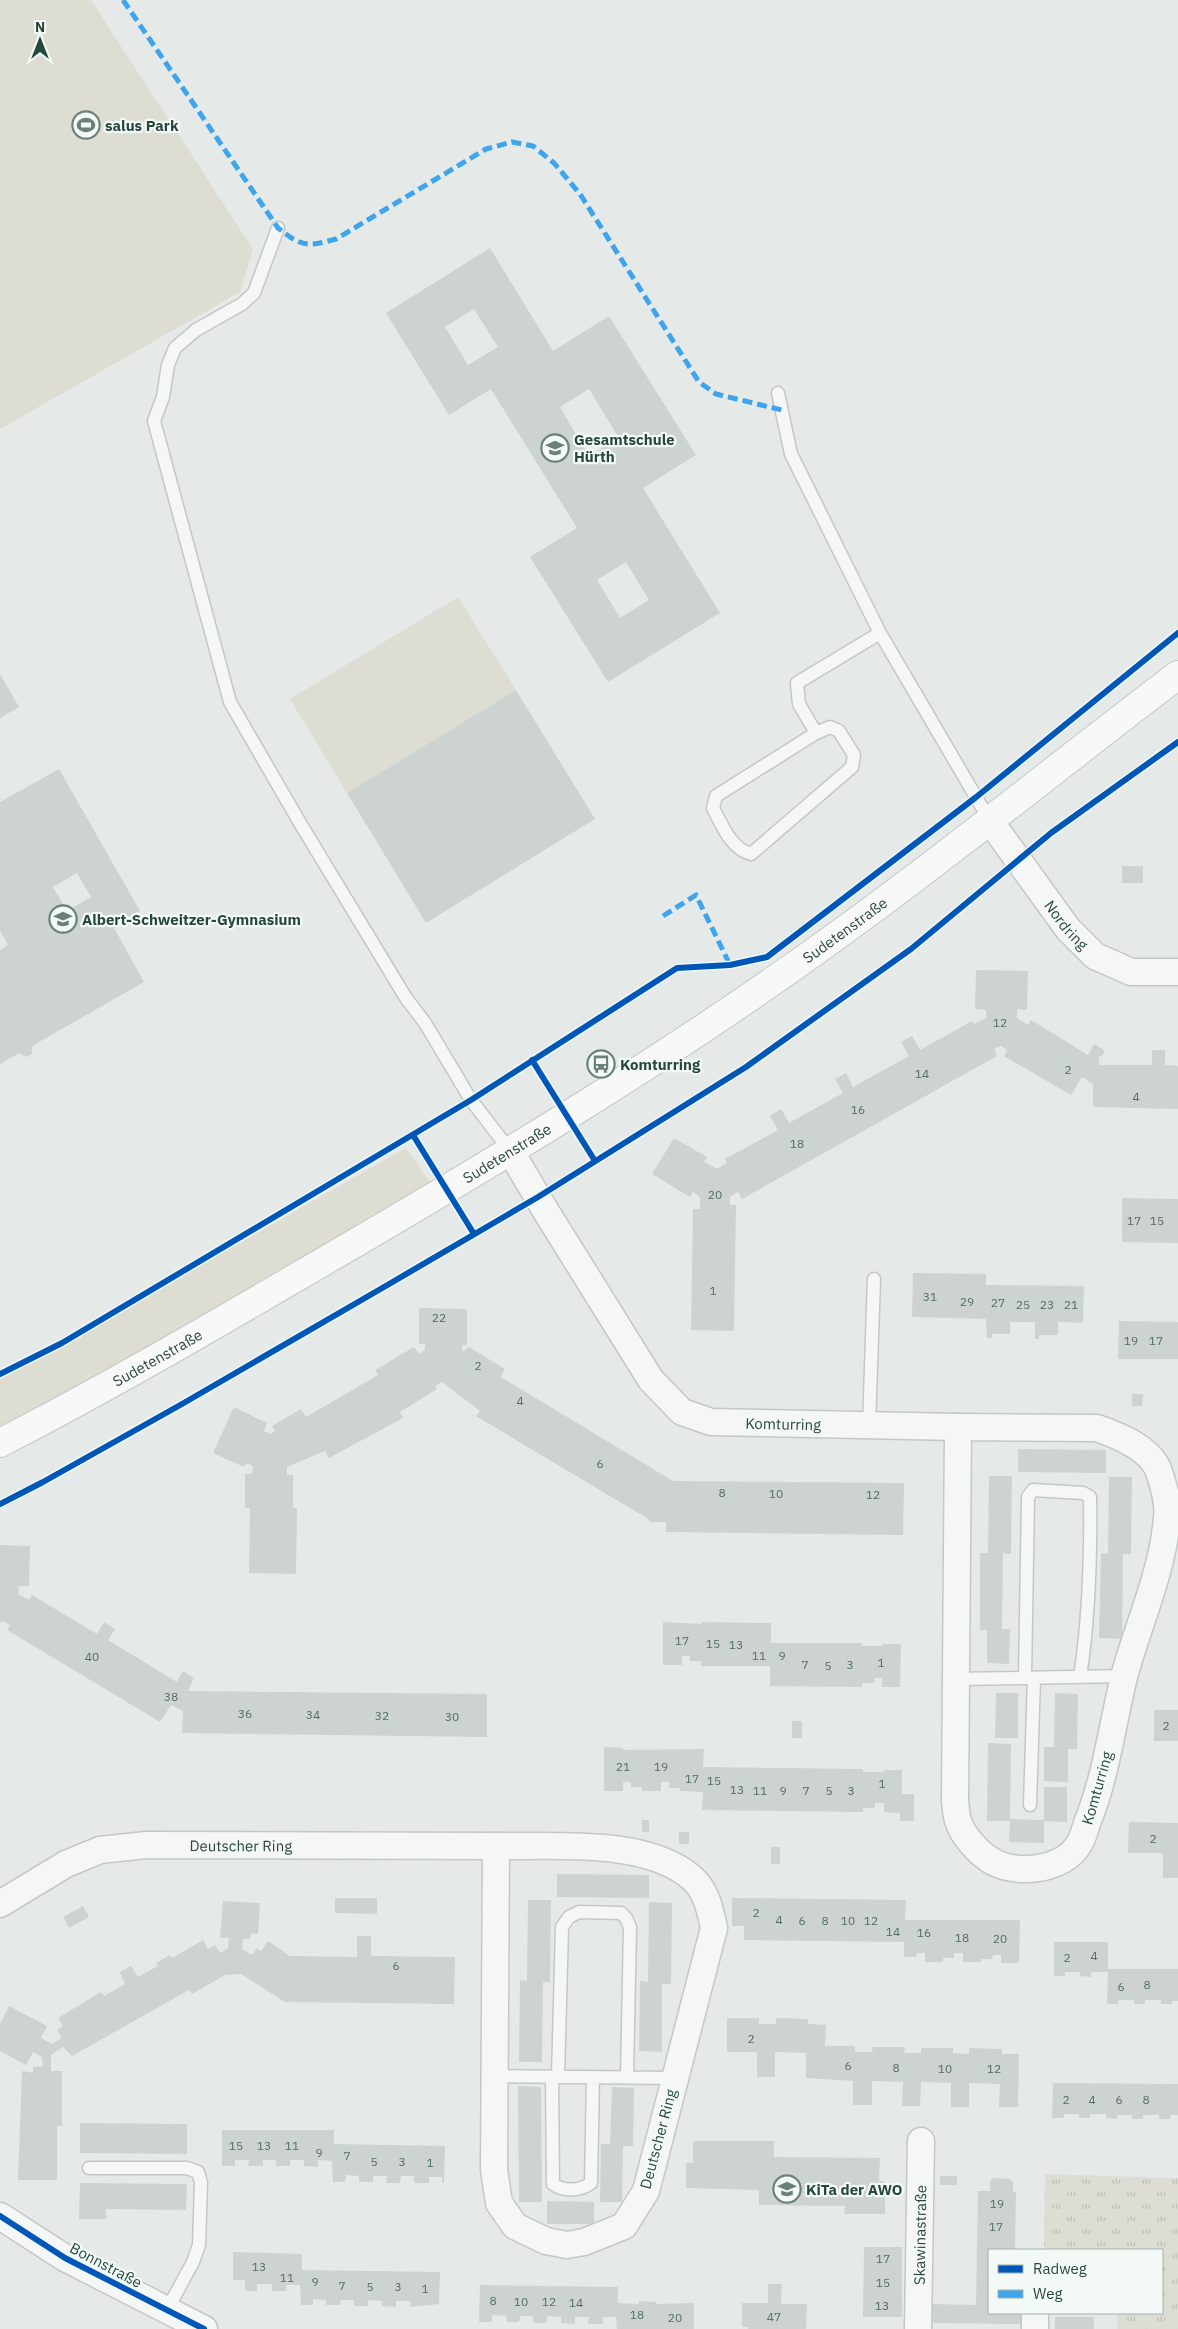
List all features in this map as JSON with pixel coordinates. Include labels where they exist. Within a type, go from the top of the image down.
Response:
[{"type":"street","name":"Sudetenstraße","points":[[0,1443],[254,1301],[511,1152],[633,1075],[844,931],[990,821],[1178,675]]},
{"type":"street","name":"Nordring","points":[[990,821],[1068,929],[1095,956],[1131,972],[1178,972]]},
{"type":"street","name":"Komturring","points":[[511,1152],[652,1380],[682,1412],[710,1422],[869,1426],[1096,1428],[1116,1435],[1142,1450],[1157,1467],[1165,1493],[1168,1515],[1158,1568],[1125,1676],[1096,1803],[1079,1845],[1066,1858],[1050,1866],[1019,1869],[991,1861],[970,1842],[959,1824],[955,1801],[958,1427]]},
{"type":"street","name":"Deutscher Ring","points":[[0,1904],[66,1864],[100,1850],[146,1845],[496,1846],[583,1848],[641,1852],[669,1863],[694,1880],[708,1900],[714,1928],[646,2190],[624,2226],[584,2242],[567,2245],[546,2241],[515,2226],[499,2203],[494,2170],[496,1846]]},
{"type":"street","name":"Skawinastraße","points":[[918,2329],[921,2140]]},
{"type":"street","name":"Bonnstraße","points":[[0,2216],[65,2258],[204,2329]]},
{"type":"lane","points":[[278,228],[254,293],[242,304],[196,330],[175,348],[168,365],[163,397],[154,421],[230,702],[300,823],[406,998],[425,1024],[471,1100],[511,1152]]},
{"type":"lane","points":[[778,393],[791,454],[880,633],[990,821]]},
{"type":"lane","points":[[816,732],[798,704],[797,683],[880,633]]},
{"type":"lane","points":[[830,727],[839,731],[854,755],[852,767],[751,854],[736,847],[713,808],[716,796],[816,732],[830,727]]},
{"type":"lane","points":[[869,1426],[874,1279]]},
{"type":"lane","points":[[1030,1806],[1028,1497],[1034,1490],[1083,1492],[1090,1497],[1091,1548],[1086,1635],[1080,1677]]},
{"type":"lane","points":[[956,1679],[1125,1676]]},
{"type":"lane","points":[[593,2077],[591,2183],[583,2189],[560,2189],[553,2184],[555,2077],[562,1927],[569,1917],[578,1912],[621,1913],[626,1918],[630,1927],[627,2077]]},
{"type":"lane","points":[[494,2076],[675,2078]]},
{"type":"lane","points":[[89,2168],[187,2168],[198,2172],[201,2183],[200,2245],[167,2310]]},
{"type":"green space","name":"salus Park","points":[[0,0],[91,0],[253,249],[240,292],[0,429]]},
{"type":"green space","points":[[458,597],[516,690],[347,793],[290,699]]},
{"type":"green space","points":[[406,1148],[431,1184],[199,1320],[0,1427],[0,1380]]},
{"type":"green space","points":[[1045,2174],[1178,2178],[1178,2329],[1117,2329],[1117,2314],[1163,2314],[1163,2249],[1044,2249]]},
{"type":"building","points":[[490,248],[553,351],[609,316],[696,455],[643,488],[720,613],[608,682],[530,557],[577,528],[491,389],[449,415],[386,313]],"holes":[[[474,309],[498,347],[468,365],[445,327]],[[589,389],[619,438],[589,456],[560,407]],[[626,562],[649,600],[620,618],[597,580]]]},
{"type":"building","points":[[0,674],[19,707],[0,718]]},
{"type":"building","points":[[516,690],[595,819],[426,923],[347,793]]},
{"type":"building","name":"Albert-Schweitzer-Gymnasium","points":[[59,769],[140,911],[113,926],[144,982],[32,1046],[32,1054],[26,1057],[19,1053],[0,1064],[0,950],[8,945],[0,931],[0,802]],"holes":[[[77,873],[91,897],[67,911],[53,887]]]},
{"type":"building","points":[[1122,866],[1143,866],[1143,883],[1122,883]]},
{"type":"building","points":[[976,970],[1028,971],[1027,1010],[1017,1009],[1017,1018],[1028,1025],[1031,1020],[1088,1055],[1094,1044],[1105,1051],[1101,1057],[1099,1056],[1099,1065],[1152,1065],[1152,1050],[1165,1050],[1165,1065],[1178,1066],[1178,1109],[1093,1107],[1093,1084],[1082,1077],[1071,1095],[1004,1056],[1007,1050],[1001,1046],[994,1049],[997,1056],[742,1199],[738,1192],[730,1197],[730,1205],[736,1205],[734,1331],[691,1330],[693,1209],[700,1209],[700,1197],[693,1192],[690,1197],[652,1174],[674,1138],[707,1157],[704,1162],[717,1169],[727,1163],[725,1159],[778,1130],[770,1116],[781,1109],[789,1123],[843,1093],[835,1079],[846,1073],[853,1087],[909,1056],[901,1042],[912,1036],[920,1050],[972,1021],[974,1024],[986,1018],[986,1010],[975,1009]]},
{"type":"building","points":[[1122,1198],[1178,1199],[1178,1243],[1122,1242]]},
{"type":"building","points":[[913,1273],[986,1274],[986,1285],[1084,1286],[1083,1323],[1058,1322],[1058,1335],[1039,1335],[1039,1339],[1035,1339],[1035,1322],[1010,1322],[1010,1334],[992,1334],[992,1338],[987,1338],[986,1319],[912,1317]]},
{"type":"building","points":[[419,1308],[467,1309],[467,1345],[462,1345],[462,1350],[464,1351],[469,1347],[505,1369],[501,1377],[673,1481],[904,1483],[903,1535],[666,1532],[666,1522],[649,1522],[650,1520],[476,1416],[480,1411],[442,1382],[435,1386],[437,1389],[400,1412],[403,1418],[329,1458],[325,1451],[287,1467],[287,1475],[293,1475],[293,1508],[297,1508],[296,1574],[249,1573],[250,1508],[245,1508],[245,1474],[252,1474],[253,1466],[246,1463],[244,1467],[213,1453],[234,1407],[267,1423],[264,1431],[270,1434],[275,1431],[272,1426],[301,1409],[306,1417],[378,1375],[375,1370],[414,1347],[419,1354],[425,1350],[425,1344],[419,1344]]},
{"type":"building","points":[[1119,1321],[1178,1322],[1178,1359],[1118,1359]]},
{"type":"building","points":[[1132,1394],[1143,1394],[1142,1406],[1132,1406]]},
{"type":"building","points":[[1018,1449],[1106,1450],[1106,1473],[1018,1472]]},
{"type":"building","points":[[989,1476],[1012,1476],[1011,1554],[1003,1553],[1002,1629],[1010,1629],[1009,1664],[987,1663],[987,1630],[980,1630],[980,1553],[988,1553]]},
{"type":"building","points":[[1109,1477],[1132,1477],[1131,1554],[1123,1554],[1122,1639],[1099,1638],[1101,1553],[1108,1554]]},
{"type":"building","points":[[0,1545],[30,1546],[29,1586],[19,1586],[18,1594],[29,1600],[32,1595],[97,1634],[104,1622],[115,1629],[108,1640],[177,1682],[183,1671],[194,1678],[188,1691],[487,1694],[487,1737],[182,1733],[183,1711],[171,1705],[160,1722],[7,1630],[10,1625],[3,1621],[0,1622]]},
{"type":"building","points":[[663,1622],[702,1624],[702,1622],[771,1623],[771,1643],[862,1643],[862,1646],[901,1644],[900,1687],[882,1687],[882,1678],[874,1678],[874,1683],[862,1683],[862,1687],[770,1686],[770,1666],[701,1666],[701,1661],[690,1661],[690,1656],[682,1656],[682,1665],[663,1665]]},
{"type":"building","points":[[996,1693],[1018,1693],[1018,1738],[995,1738]]},
{"type":"building","points":[[1055,1693],[1078,1694],[1077,1749],[1068,1749],[1068,1782],[1044,1781],[1044,1747],[1054,1747]]},
{"type":"building","points":[[1154,1710],[1178,1710],[1178,1741],[1154,1741]]},
{"type":"building","points":[[792,1721],[802,1721],[802,1738],[792,1738]]},
{"type":"building","points":[[988,1743],[1011,1744],[1010,1819],[1044,1820],[1044,1787],[1067,1787],[1067,1822],[1044,1821],[1044,1843],[1009,1842],[1010,1821],[987,1821]]},
{"type":"building","points":[[604,1747],[623,1748],[623,1750],[704,1749],[703,1767],[863,1769],[863,1772],[902,1770],[902,1794],[914,1794],[914,1821],[900,1821],[900,1813],[884,1812],[884,1803],[875,1803],[875,1808],[863,1808],[863,1812],[702,1810],[703,1792],[680,1791],[680,1788],[669,1788],[669,1782],[661,1782],[661,1791],[642,1791],[642,1787],[631,1787],[631,1782],[623,1782],[623,1791],[604,1791]]},
{"type":"building","points":[[642,1820],[649,1820],[649,1832],[642,1832]]},
{"type":"building","points":[[1129,1822],[1178,1823],[1178,1878],[1163,1878],[1163,1853],[1128,1853]]},
{"type":"building","points":[[679,1832],[689,1832],[689,1844],[679,1844]]},
{"type":"building","points":[[771,1847],[780,1847],[780,1864],[771,1864]]},
{"type":"building","points":[[557,1874],[649,1875],[649,1898],[557,1897]]},
{"type":"building","points":[[335,1898],[377,1898],[377,1914],[335,1913]]},
{"type":"building","points":[[732,1898],[906,1900],[905,1920],[1020,1920],[1019,1963],[1001,1963],[1001,1955],[993,1955],[992,1959],[981,1959],[981,1962],[963,1962],[963,1953],[954,1953],[954,1958],[943,1958],[943,1962],[925,1962],[925,1953],[917,1953],[916,1957],[904,1957],[904,1942],[744,1940],[744,1926],[732,1926]]},
{"type":"building","points":[[528,1900],[551,1900],[550,1982],[543,1982],[542,2062],[519,2062],[520,1980],[527,1981]]},
{"type":"building","points":[[223,1901],[260,1903],[258,1934],[251,1933],[250,1939],[243,1939],[242,1949],[252,1955],[257,1948],[261,1951],[268,1941],[290,1956],[357,1957],[357,1936],[371,1936],[371,1956],[455,1957],[454,2004],[285,2002],[241,1974],[225,1975],[192,1994],[189,1990],[72,2056],[63,2047],[51,2055],[51,2071],[62,2071],[62,2126],[57,2126],[57,2180],[18,2180],[22,2071],[33,2073],[33,2067],[43,2066],[42,2057],[33,2052],[26,2065],[0,2051],[0,2024],[9,2006],[47,2026],[41,2038],[52,2044],[62,2038],[57,2030],[63,2026],[58,2018],[101,1992],[104,1996],[125,1984],[120,1972],[131,1966],[138,1977],[158,1966],[156,1963],[170,1955],[172,1958],[203,1940],[208,1949],[215,1945],[220,1953],[228,1948],[229,1938],[220,1938]]},
{"type":"building","points":[[649,1902],[672,1903],[671,1984],[662,1984],[662,2052],[639,2051],[640,1981],[648,1982]]},
{"type":"building","points":[[83,1906],[89,1917],[69,1928],[63,1917]]},
{"type":"building","points":[[1054,1942],[1108,1942],[1108,1969],[1178,1969],[1178,2001],[1172,2001],[1172,2004],[1161,2004],[1161,2000],[1145,2000],[1145,2004],[1134,2004],[1134,2000],[1118,2000],[1118,2004],[1107,2004],[1108,1972],[1091,1972],[1091,1977],[1080,1976],[1080,1972],[1065,1972],[1065,1976],[1054,1976]]},
{"type":"building","points":[[727,2018],[759,2018],[759,2024],[776,2024],[776,2018],[808,2019],[808,2024],[826,2025],[825,2046],[855,2046],[855,2052],[872,2052],[873,2047],[905,2047],[904,2053],[921,2053],[921,2048],[953,2048],[953,2053],[969,2054],[969,2048],[1002,2049],[1002,2054],[1019,2054],[1018,2107],[999,2107],[1000,2084],[969,2083],[969,2107],[951,2107],[951,2083],[921,2082],[920,2106],[902,2106],[903,2082],[872,2081],[872,2105],[853,2105],[853,2081],[806,2078],[806,2053],[775,2052],[775,2077],[757,2077],[757,2052],[727,2052]]},
{"type":"building","points":[[1053,2083],[1178,2084],[1178,2115],[1171,2115],[1170,2119],[1159,2119],[1159,2115],[1143,2115],[1143,2119],[1132,2119],[1132,2115],[1117,2115],[1117,2119],[1106,2118],[1106,2114],[1090,2114],[1090,2118],[1079,2118],[1079,2114],[1064,2114],[1064,2118],[1052,2118]]},
{"type":"building","points":[[518,2086],[541,2087],[542,2202],[519,2202]]},
{"type":"building","points":[[612,2087],[634,2088],[633,2146],[623,2146],[622,2202],[600,2202],[601,2144],[610,2144]]},
{"type":"building","points":[[80,2123],[187,2124],[187,2154],[80,2153]]},
{"type":"building","points":[[222,2130],[334,2130],[334,2144],[445,2146],[444,2183],[442,2183],[442,2177],[429,2177],[429,2183],[414,2183],[414,2176],[401,2176],[400,2183],[386,2183],[387,2176],[373,2176],[373,2182],[359,2182],[359,2176],[346,2175],[345,2182],[333,2182],[332,2161],[318,2160],[318,2167],[304,2166],[304,2160],[290,2160],[290,2166],[276,2166],[276,2160],[263,2160],[263,2166],[248,2166],[249,2160],[235,2160],[235,2166],[222,2166]]},
{"type":"building","points":[[693,2141],[774,2141],[774,2157],[880,2158],[879,2181],[885,2181],[885,2214],[844,2214],[845,2206],[759,2205],[759,2190],[686,2188],[686,2163],[693,2163]]},
{"type":"building","points":[[940,2176],[957,2176],[957,2185],[940,2185]]},
{"type":"building","points":[[993,2178],[1010,2179],[1013,2182],[1013,2192],[1016,2192],[1015,2249],[988,2249],[988,2314],[1026,2314],[1026,2324],[927,2323],[928,2304],[976,2305],[978,2191],[990,2191],[990,2182]]},
{"type":"building","points":[[80,2183],[187,2184],[186,2210],[106,2209],[106,2219],[79,2219]]},
{"type":"building","points":[[547,2201],[594,2202],[594,2224],[547,2224]]},
{"type":"building","points":[[864,2247],[902,2247],[902,2317],[863,2317]]},
{"type":"building","points":[[233,2252],[302,2254],[302,2270],[440,2272],[439,2304],[410,2307],[410,2301],[396,2301],[396,2307],[382,2306],[382,2301],[368,2300],[368,2306],[354,2306],[354,2300],[341,2300],[340,2305],[326,2305],[326,2300],[313,2299],[313,2305],[301,2305],[300,2285],[286,2285],[286,2291],[272,2291],[272,2284],[257,2284],[257,2291],[245,2291],[245,2280],[233,2280]]},
{"type":"building","points":[[768,2284],[782,2284],[781,2304],[807,2304],[806,2329],[748,2329],[748,2327],[742,2327],[742,2303],[768,2303]]},
{"type":"building","points":[[480,2285],[618,2287],[618,2303],[639,2304],[639,2301],[656,2302],[656,2304],[694,2303],[694,2329],[617,2329],[616,2317],[603,2317],[603,2324],[588,2324],[589,2317],[575,2317],[575,2324],[561,2323],[561,2317],[547,2316],[547,2323],[533,2323],[533,2316],[520,2316],[519,2322],[507,2322],[506,2316],[492,2315],[492,2322],[479,2322]]},
{"type":"building","points":[[1055,2317],[1094,2317],[1094,2329],[1055,2329]]},
{"type":"marked path","points":[[123,0],[278,228],[293,239],[305,244],[336,239],[486,149],[512,142],[533,146],[554,163],[580,194],[699,382],[716,394],[782,410]]},
{"type":"marked path","points":[[663,916],[696,895],[730,965]]},
{"type":"cycle path","points":[[0,1374],[62,1343],[471,1100],[677,968],[730,965],[767,957],[975,798],[1178,633]]},
{"type":"cycle path","points":[[0,1504],[182,1404],[538,1197],[746,1067],[911,949],[1051,833],[1178,742]]},
{"type":"cycle path","points":[[532,1060],[595,1161]]},
{"type":"cycle path","points":[[413,1135],[474,1234]]},
{"type":"cycle path","points":[[0,2216],[65,2258],[204,2329]]},
{"type":"place","name":"salus Park","points":[[86,125]]},
{"type":"place","name":"Gesamtschule Hürth","points":[[555,448]]},
{"type":"place","name":"Albert-Schweitzer-Gymnasium","points":[[63,919]]},
{"type":"place","name":"Komturring","points":[[601,1064]]},
{"type":"place","name":"KiTa der AWO","points":[[787,2189]]}]
